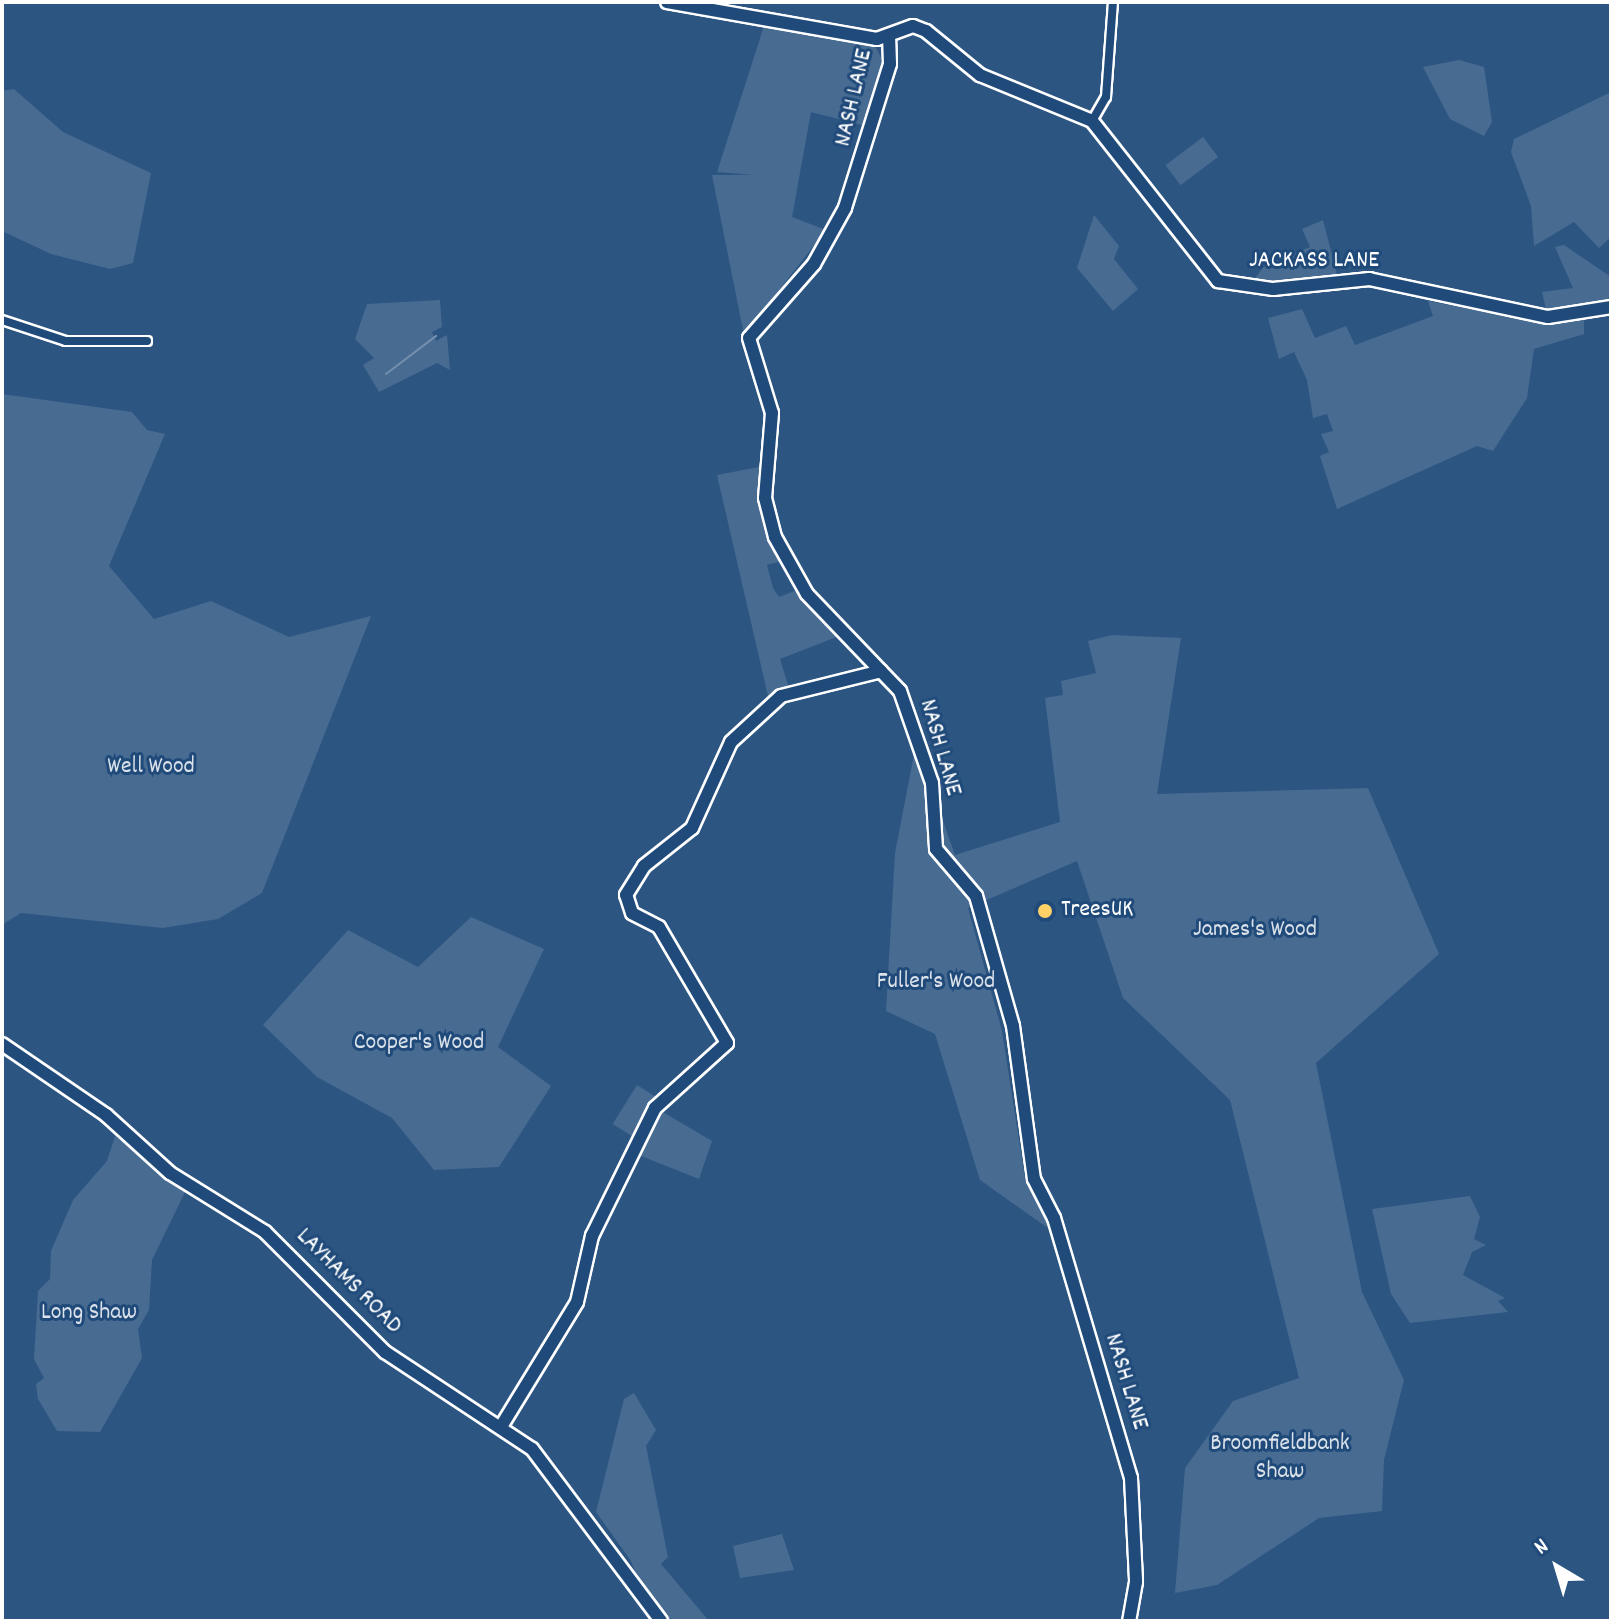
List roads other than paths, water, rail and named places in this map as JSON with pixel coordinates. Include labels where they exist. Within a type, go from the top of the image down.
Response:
[{"type":"street","points":[[667,2],[889,35],[919,28],[980,75],[1092,121],[1106,97],[1113,2]]},
{"type":"street","name":"NASH LANE","points":[[889,35],[890,64],[855,187],[814,264],[749,338],[748,350],[772,413],[765,498],[775,537],[807,594],[900,691],[932,783],[936,849],[976,896],[1013,1026],[1034,1179],[1054,1218],[1131,1478],[1136,1582],[1129,1621]]},
{"type":"street","name":"JACKASS LANE","points":[[1092,121],[1191,256],[1218,281],[1273,289],[1369,279],[1548,317],[1611,307]]},
{"type":"street","points":[[2,320],[66,341],[147,341]]},
{"type":"street","points":[[857,672],[862,651]]},
{"type":"street","points":[[502,1425],[577,1302],[592,1236],[655,1108],[727,1043],[659,927],[632,913],[626,895],[644,866],[692,828],[726,750],[750,723],[781,696],[857,672],[881,671]]},
{"type":"street","name":"LAYHAMS ROAD","points":[[2,1044],[106,1115],[170,1173],[265,1232],[385,1352],[502,1425],[553,1470],[661,1621]]},
{"type":"waterway","points":[[386,374],[436,336]]},
{"type":"place","name":"TreesUK","points":[[1045,911]]},
{"type":"park label","name":"Well Wood","points":[[151,768]]},
{"type":"park label","name":"James's Wood","points":[[1255,931]]},
{"type":"park label","name":"Fuller's Wood","points":[[936,983]]},
{"type":"park label","name":"Cooper's Wood","points":[[419,1044]]},
{"type":"park label","name":"Long Shaw","points":[[89,1314]]},
{"type":"park label","name":"Broomfieldbank Shaw","points":[[1280,1459]]}]
